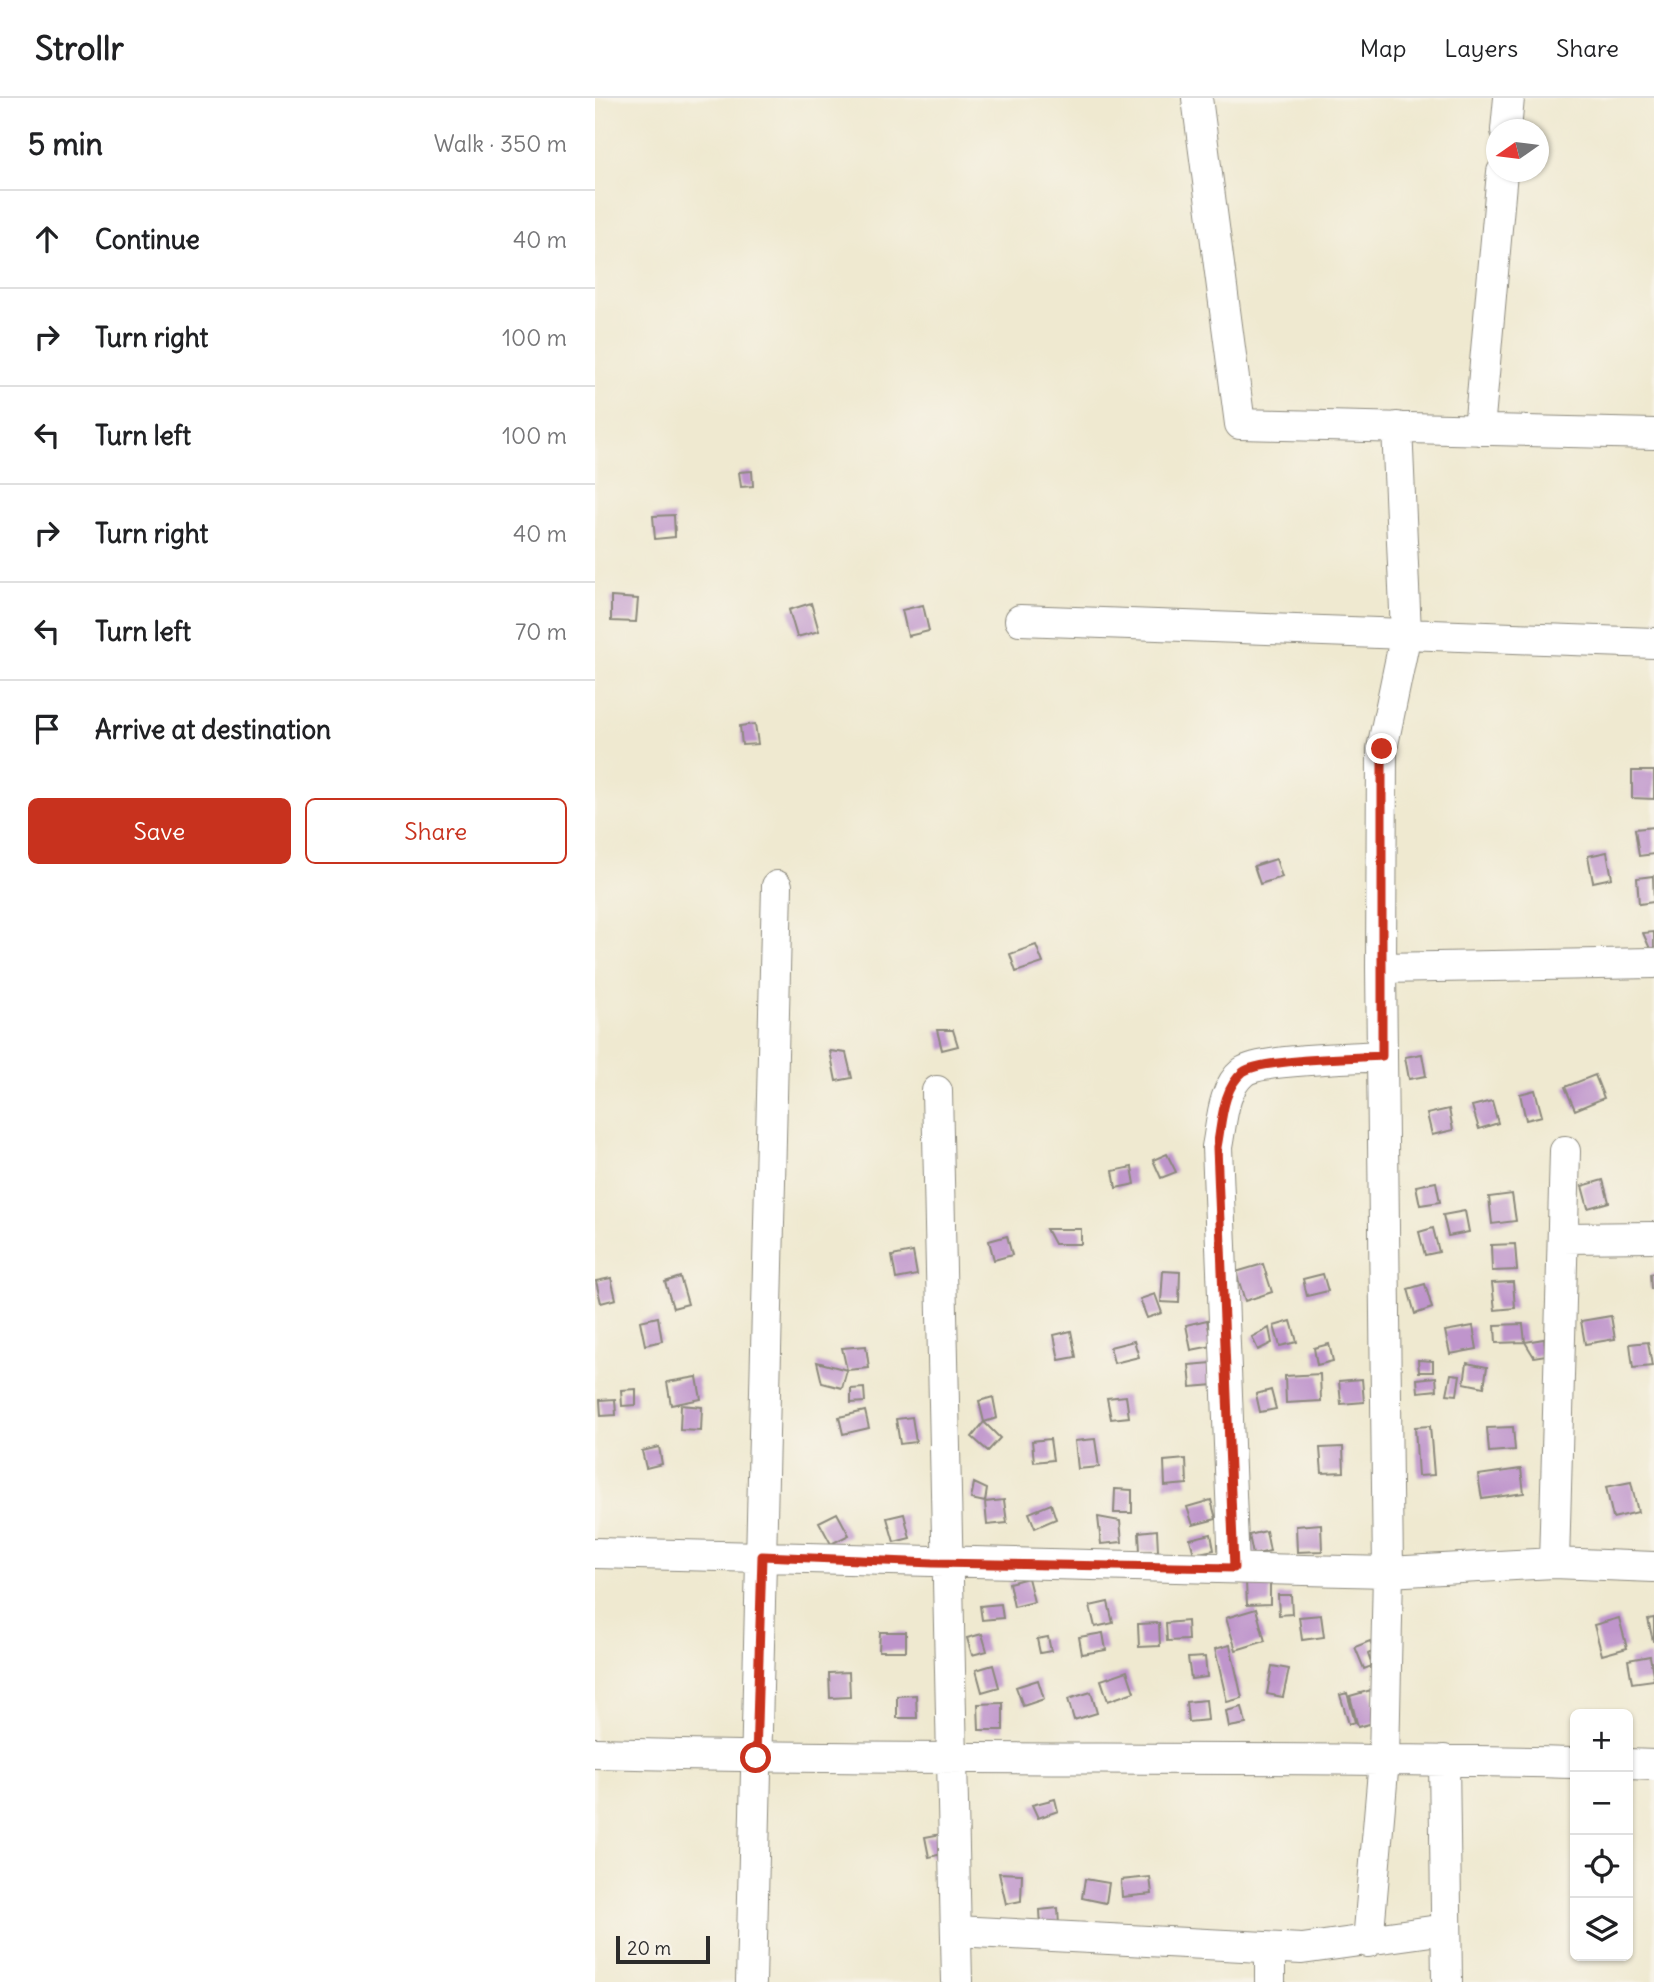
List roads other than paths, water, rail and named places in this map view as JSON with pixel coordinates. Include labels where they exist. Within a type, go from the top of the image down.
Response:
[{"type":"street","points":[[1197,98],[1240,424],[1654,434]]},
{"type":"street","points":[[1507,119],[1509,98]]},
{"type":"street","points":[[1479,430],[1501,182]]},
{"type":"street","points":[[1368,1942],[1384,1760],[1388,1572],[1381,968],[1382,749],[1406,633],[1397,427]]},
{"type":"street","points":[[1020,620],[1654,643]]},
{"type":"street","points":[[751,1982],[777,886]]},
{"type":"street","points":[[1381,968],[1654,963]]},
{"type":"street","points":[[1234,1568],[1217,1147],[1226,1097],[1243,1072],[1263,1065],[1382,1056]]},
{"type":"street","points":[[937,1091],[957,1982]]},
{"type":"street","points":[[1554,1563],[1565,1151]]},
{"type":"street","points":[[1563,1238],[1654,1237]]},
{"type":"street","points":[[595,1553],[1388,1572],[1554,1563],[1654,1567]]},
{"type":"street","points":[[595,1754],[756,1758],[1444,1760],[1570,1763]]},
{"type":"street","points":[[1444,1760],[1447,1982]]},
{"type":"street","points":[[1633,1764],[1654,1765]]},
{"type":"street","points":[[956,1931],[1270,1948],[1327,1948],[1446,1929]]},
{"type":"street","points":[[1270,1948],[1270,1982]]}]
